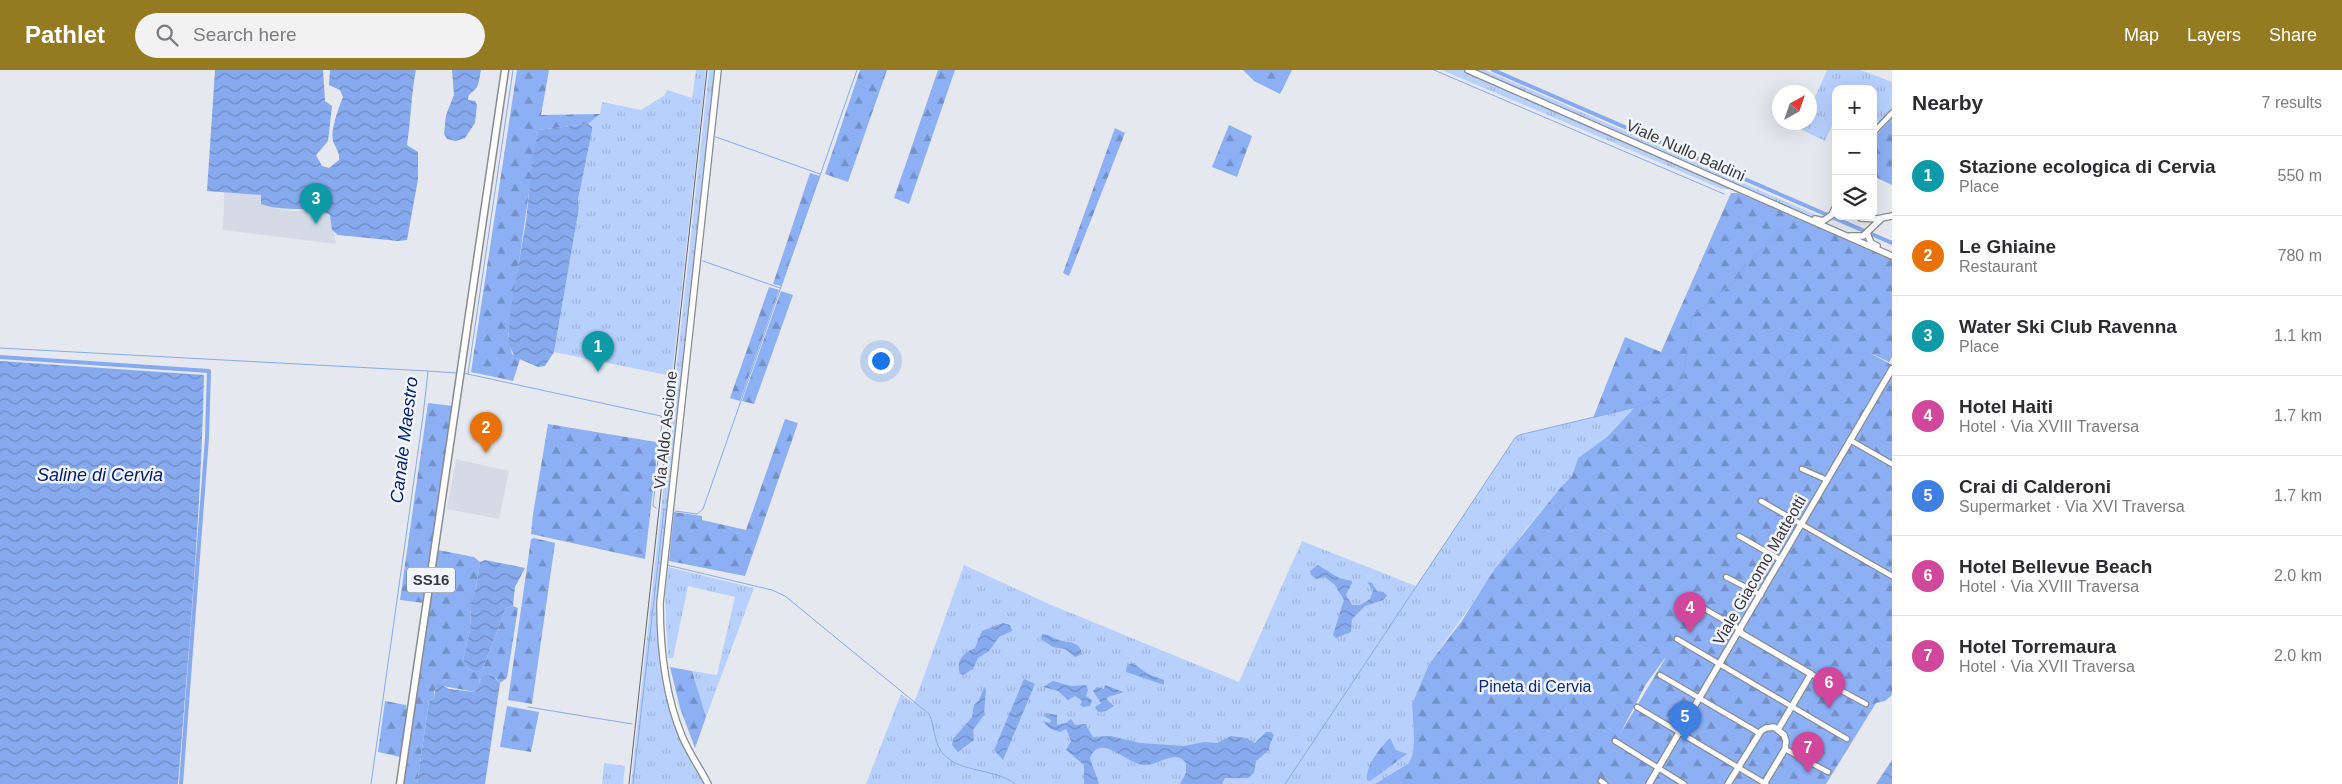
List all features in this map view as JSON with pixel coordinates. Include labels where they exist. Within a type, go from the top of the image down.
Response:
[{"type":"main road","name":"SS16","points":[[400,784],[462,373],[505,70]]},
{"type":"street","name":"Via Aldo Ascione","points":[[708,784],[682,737],[665,670],[660,627],[664,564],[718,70]]},
{"type":"street","name":"Viale Nullo Baldini","points":[[1468,70],[1892,254]]},
{"type":"street","points":[[1876,130],[1892,113]]},
{"type":"street","points":[[1769,201],[1820,221],[1832,215]]},
{"type":"street","points":[[1877,219],[1892,216]]},
{"type":"street","points":[[1833,220],[1833,226],[1845,235],[1860,237],[1880,219]]},
{"type":"street","name":"Viale Nullo Baldini","points":[[1863,220],[1867,223],[1871,243],[1892,254]]},
{"type":"street","name":"Viale Giacomo Matteotti","points":[[1649,784],[1892,370]]},
{"type":"street","points":[[1850,440],[1892,464]]},
{"type":"street","points":[[1802,469],[1827,480]]},
{"type":"street","points":[[1761,501],[1892,576]]},
{"type":"street","points":[[1739,536],[1781,560]]},
{"type":"street","points":[[1726,577],[1761,595]]},
{"type":"street","points":[[1698,605],[1811,674],[1866,704]]},
{"type":"street","points":[[1676,639],[1847,738]]},
{"type":"street","points":[[1779,728],[1811,674]]},
{"type":"street","points":[[1660,675],[1759,733]]},
{"type":"street","points":[[1637,707],[1679,732],[1738,768],[1765,784],[1785,749],[1786,737],[1779,728],[1769,727],[1759,733],[1738,768],[1728,784]]},
{"type":"street","points":[[1615,741],[1684,784]]},
{"type":"street","points":[[1785,749],[1828,772]]},
{"type":"shaded area","points":[[224,192],[261,195],[261,204],[268,207],[293,211],[306,211],[313,208],[328,213],[336,244],[223,230]]},
{"type":"shaded area","points":[[456,459],[509,471],[499,519],[447,509]]},
{"type":"green space","points":[[517,70],[549,70],[541,115],[600,114],[588,124],[538,130],[508,338],[512,354],[520,359],[513,381],[471,372]]},
{"type":"green space","points":[[696,70],[706,70],[672,376],[554,352],[579,208],[578,200],[592,131],[592,127],[588,124],[600,114],[602,102],[641,110],[665,95],[667,90],[692,98]]},
{"type":"green space","points":[[709,70],[716,70],[658,599],[671,707],[705,784],[631,784]]},
{"type":"green space","points":[[860,70],[887,70],[848,182],[825,174]]},
{"type":"green space","points":[[938,70],[955,70],[909,204],[894,198]]},
{"type":"green space","points":[[1243,70],[1292,70],[1280,94],[1254,81]]},
{"type":"green space","points":[[1442,70],[1463,70],[1733,187],[1733,189],[1722,189]]},
{"type":"green space","points":[[1473,70],[1485,70],[1823,218],[1820,219],[1777,202]]},
{"type":"green space","points":[[1827,70],[1861,70],[1892,82],[1892,111],[1881,123],[1877,120],[1877,85],[1832,85],[1832,126],[1825,141],[1802,130],[1817,130],[1817,93]]},
{"type":"green space","points":[[1892,118],[1892,185],[1877,178],[1877,135]]},
{"type":"green space","points":[[1229,125],[1252,136],[1237,177],[1212,167]]},
{"type":"green space","points":[[1115,128],[1125,133],[1069,276],[1063,273]]},
{"type":"green space","points":[[810,173],[820,176],[781,286],[773,284]]},
{"type":"green space","name":"Pineta di Cervia","points":[[1731,193],[1738,193],[1892,258],[1892,357],[1889,362],[1868,352],[1892,365],[1892,695],[1885,701],[1876,703],[1826,784],[1375,784],[1409,763],[1413,753],[1414,740],[1412,704],[1429,664],[1461,622],[1494,570],[1572,476],[1578,458],[1607,437],[1634,408],[1593,418],[1625,337],[1661,352]],"holes":[[[1665,659],[1620,734],[1646,684]]]},
{"type":"green space","points":[[769,287],[779,290],[740,401],[730,398]]},
{"type":"green space","points":[[781,291],[793,295],[754,404],[742,401]]},
{"type":"green space","points":[[428,403],[453,406],[424,603],[400,600]]},
{"type":"green space","points":[[1635,407],[1607,437],[1578,458],[1572,476],[1522,534],[1429,664],[1412,704],[1414,740],[1413,753],[1409,763],[1375,784],[866,784],[901,694],[913,703],[916,698],[964,565],[1049,604],[1239,682],[1302,541],[1416,586],[1515,438],[1519,435]]},
{"type":"green space","points":[[785,419],[798,423],[745,576],[669,561],[674,512],[702,516],[702,520],[746,530]]},
{"type":"green space","points":[[548,424],[656,442],[658,446],[645,559],[531,534]]},
{"type":"green space","points":[[531,539],[555,543],[532,704],[508,700]]},
{"type":"green space","points":[[438,550],[474,557],[480,562],[476,588],[470,606],[471,626],[463,660],[468,668],[477,672],[483,668],[506,608],[513,606],[518,608],[507,678],[500,683],[496,678],[480,679],[478,689],[475,692],[443,686],[434,691],[435,698],[429,701],[417,784],[403,784]]},
{"type":"green space","points":[[668,567],[754,588],[706,717],[692,671],[717,675],[735,597],[688,586],[673,658],[668,658],[665,594]]},
{"type":"green space","points":[[670,667],[692,671],[706,717],[695,748],[680,708]]},
{"type":"green space","points":[[385,701],[406,705],[408,718],[400,757],[378,752]]},
{"type":"green space","points":[[507,706],[539,712],[531,752],[500,747]]},
{"type":"green space","points":[[1390,738],[1396,750],[1407,754],[1370,781],[1367,780],[1368,769],[1371,763]]},
{"type":"green space","points":[[604,763],[625,766],[623,784],[602,784]]},
{"type":"water","points":[[215,70],[323,70],[325,101],[332,106],[328,141],[316,155],[322,166],[329,168],[339,160],[332,136],[335,119],[343,97],[340,90],[329,85],[330,70],[416,70],[407,145],[418,152],[418,179],[407,240],[398,241],[338,235],[332,230],[330,215],[324,212],[270,207],[261,204],[261,195],[207,191]]},
{"type":"water","points":[[452,70],[481,70],[477,87],[468,97],[468,100],[475,101],[477,105],[475,123],[465,138],[456,141],[447,139],[444,134],[446,115],[454,95]]},
{"type":"water","points":[[588,124],[592,127],[592,131],[578,200],[579,208],[554,352],[545,366],[538,367],[515,357],[508,343],[510,314],[526,221],[532,163],[538,130]]},
{"type":"water","name":"Saline di Cervia","points":[[0,361],[204,375],[197,529],[178,784],[0,784]]},
{"type":"water","points":[[485,560],[525,568],[515,587],[513,606],[506,608],[483,668],[477,672],[468,668],[463,660],[471,626],[470,606],[476,588],[480,562]]},
{"type":"water","points":[[1318,565],[1339,578],[1352,581],[1346,595],[1352,605],[1360,605],[1370,599],[1373,590],[1367,582],[1372,583],[1377,591],[1384,592],[1387,596],[1383,600],[1365,606],[1352,619],[1351,632],[1336,638],[1333,635],[1344,600],[1335,585],[1325,577],[1316,579],[1311,575],[1310,571]]},
{"type":"water","points":[[1003,623],[1010,625],[1012,631],[999,637],[989,651],[978,658],[973,669],[963,675],[960,674],[959,665],[961,658],[975,648],[982,631]]},
{"type":"water","points":[[1042,634],[1076,645],[1082,654],[1075,657],[1065,649],[1053,647],[1042,640]]},
{"type":"water","points":[[1133,663],[1148,674],[1164,680],[1164,685],[1126,672],[1127,665]]},
{"type":"water","points":[[484,675],[493,676],[500,683],[485,784],[417,784],[429,701],[435,698],[435,685],[438,683],[449,689],[475,692]]},
{"type":"water","points":[[1024,679],[1035,684],[1003,760],[994,750]]},
{"type":"water","points":[[1053,681],[1071,686],[1086,685],[1088,690],[1086,696],[1092,700],[1090,706],[1083,707],[1080,705],[1082,701],[1075,696],[1068,700],[1058,691],[1043,687]]},
{"type":"water","points":[[1105,685],[1124,692],[1108,697],[1107,700],[1114,706],[1106,711],[1098,712],[1095,707],[1101,703],[1093,691],[1097,687],[1104,689]]},
{"type":"water","points":[[984,687],[986,690],[984,715],[973,730],[974,740],[958,752],[952,745],[953,739],[972,717],[974,705],[979,700]]},
{"type":"water","points":[[1046,713],[1057,715],[1057,725],[1066,723],[1071,719],[1075,725],[1085,724],[1093,737],[1111,736],[1140,743],[1184,746],[1204,742],[1217,743],[1231,736],[1246,738],[1255,743],[1266,732],[1271,732],[1274,735],[1269,750],[1256,761],[1254,773],[1248,778],[1225,778],[1222,784],[1180,784],[1186,773],[1186,763],[1177,757],[1143,765],[1107,748],[1100,748],[1094,751],[1090,758],[1099,784],[1084,784],[1084,765],[1066,750],[1071,741],[1066,729],[1060,732],[1049,728],[1043,721],[1050,723],[1051,720],[1044,716]]},
{"type":"water","points":[[1892,760],[1892,784],[1876,784]]},
{"type":"waterway","points":[[468,374],[513,70]]},
{"type":"waterway","points":[[675,511],[697,514],[703,509],[857,70]]},
{"type":"waterway","points":[[1434,70],[1724,194]]},
{"type":"waterway","points":[[1493,70],[1892,243]]},
{"type":"waterway","points":[[716,137],[820,174]]},
{"type":"waterway","points":[[1285,784],[1515,438],[1519,435],[1640,406],[1669,395],[1683,380],[1692,316],[1735,281],[1747,263],[1783,229]]},
{"type":"waterway","points":[[703,261],[780,288]]},
{"type":"waterway","name":"Canale Maestro","points":[[0,348],[428,371],[371,784]]},
{"type":"waterway","points":[[0,357],[209,371],[207,437],[181,784]]},
{"type":"waterway","points":[[428,371],[457,373]]},
{"type":"waterway","points":[[463,373],[661,416],[662,422],[653,506],[656,508]]},
{"type":"waterway","points":[[661,563],[658,563],[664,509]]},
{"type":"waterway","points":[[633,784],[658,564]]},
{"type":"waterway","points":[[667,565],[772,590],[785,596],[929,714],[938,746],[948,758],[966,767],[997,775],[1015,784]]},
{"type":"waterway","points":[[528,707],[632,724]]},
{"type":"railway","points":[[629,784],[707,70]]},
{"type":"place","name":"Water Ski Club Ravenna","points":[[316,224]]},
{"type":"place","name":"Stazione ecologica di Cervia","points":[[598,372]]},
{"type":"place","name":"Le Ghiaine","points":[[486,453]]},
{"type":"place","name":"Hotel Haiti","points":[[1690,633]]},
{"type":"place","name":"Hotel Bellevue Beach","points":[[1829,708]]},
{"type":"place","name":"Crai di Calderoni","points":[[1685,742]]},
{"type":"place","name":"Hotel Torremaura","points":[[1808,773]]}]
